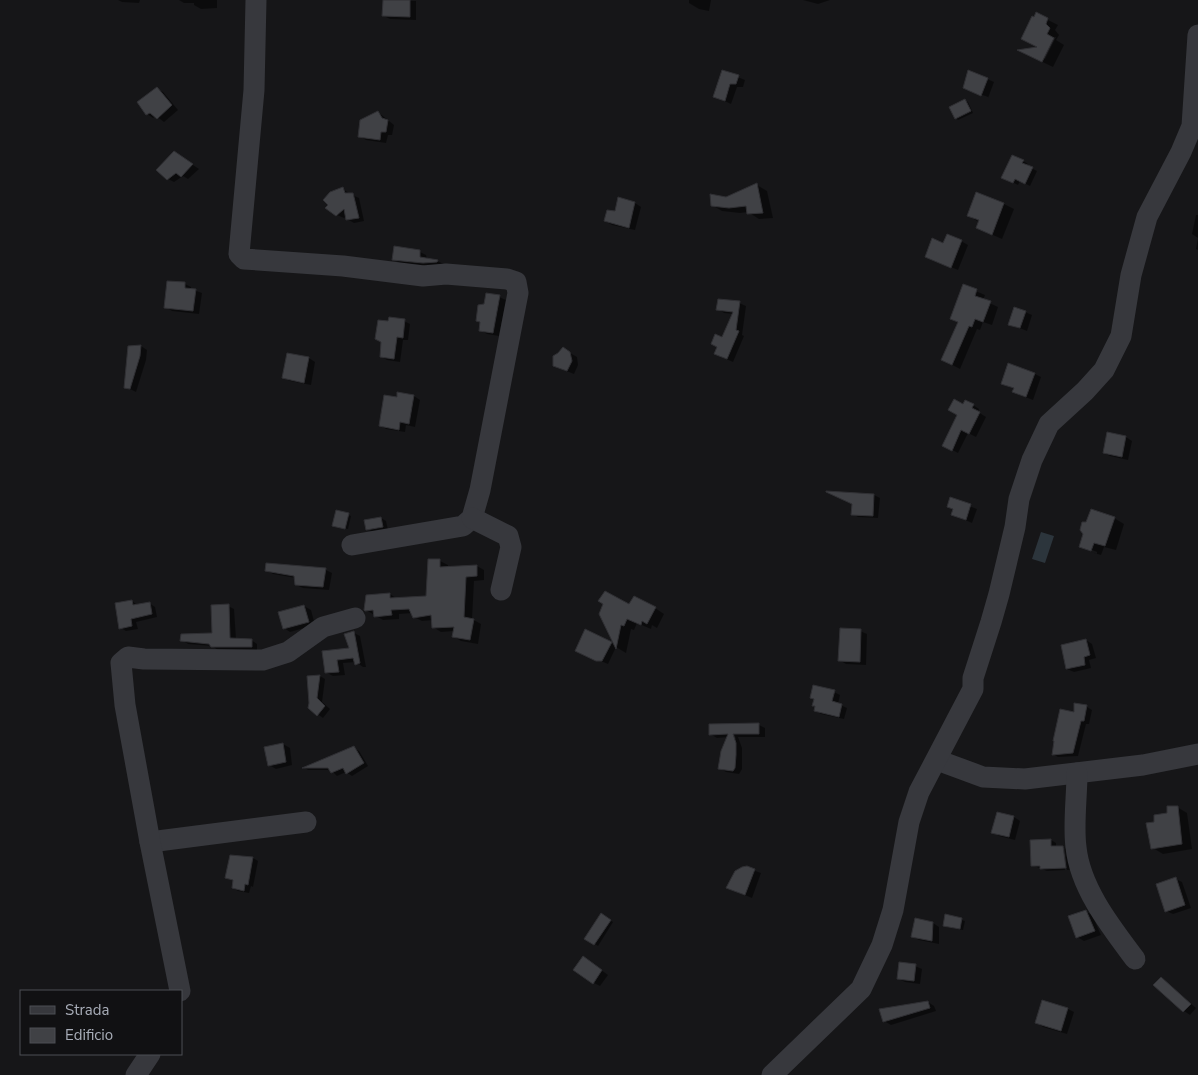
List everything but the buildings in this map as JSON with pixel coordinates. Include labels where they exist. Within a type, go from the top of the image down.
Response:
[{"type":"street","points":[[256,0],[254,90],[239,254],[244,259],[343,266],[423,276],[446,274],[507,278],[516,282],[518,294],[480,490],[472,518],[463,526],[352,545]]},
{"type":"street","points":[[772,1075],[860,989],[882,945],[893,910],[909,822],[919,792],[973,689],[973,678],[991,622],[1020,498],[1032,460],[1049,424],[1085,391],[1104,370],[1121,336],[1131,275],[1147,217],[1181,152],[1192,126],[1198,35]]},
{"type":"street","points":[[472,518],[508,536],[511,547],[501,590]]},
{"type":"street","points":[[180,990],[125,704],[121,663],[128,657],[144,659],[264,660],[288,652],[323,627],[355,618]]},
{"type":"street","points":[[936,760],[983,777],[1025,780],[1143,765],[1198,754]]},
{"type":"street","points":[[1077,773],[1076,846],[1081,873],[1109,924],[1135,959]]},
{"type":"street","points":[[150,842],[306,822]]},
{"type":"street","points":[[136,1075],[149,1055]]},
{"type":"shaded area","points":[[1041,532],[1054,536],[1045,563],[1032,559]]}]
